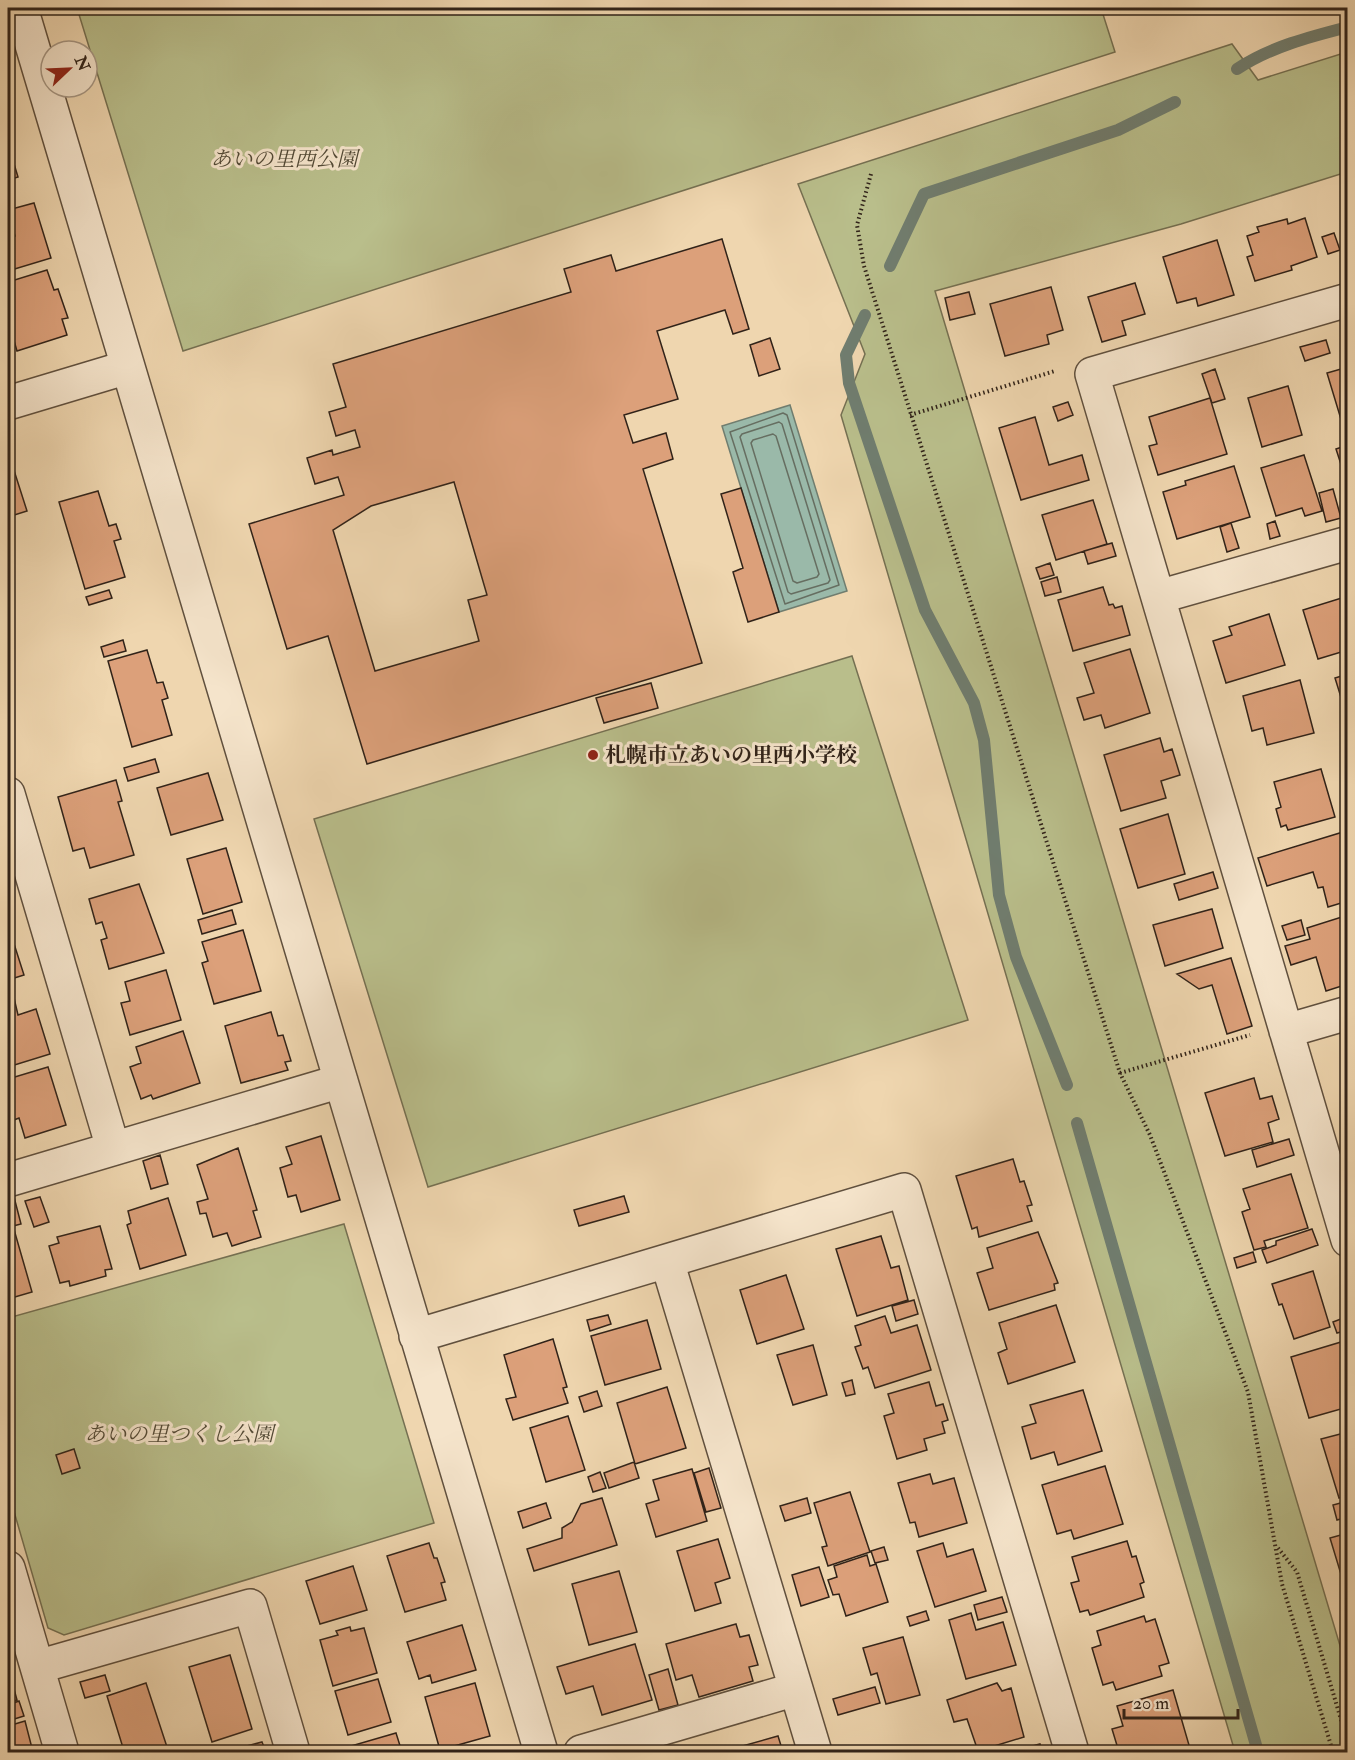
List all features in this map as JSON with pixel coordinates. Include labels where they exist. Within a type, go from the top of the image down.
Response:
[{"type":"street","points":[[21,8],[541,1752]]},
{"type":"street","points":[[1347,300],[1092,374],[1158,597],[1273,1032],[1347,1239]]},
{"type":"street","points":[[8,404],[128,367]]},
{"type":"street","points":[[1158,597],[1347,543]]},
{"type":"street","points":[[8,795],[113,1148]]},
{"type":"street","points":[[1273,1032],[1347,1013]]},
{"type":"street","points":[[8,1180],[340,1081]]},
{"type":"street","points":[[417,1335],[904,1190],[1072,1752]]},
{"type":"street","points":[[667,1261],[815,1752]]},
{"type":"street","points":[[8,1568],[62,1752]]},
{"type":"street","points":[[37,1667],[250,1606],[293,1752]]},
{"type":"street","points":[[581,1752],[796,1689]]},
{"type":"path","points":[[871,174],[857,225],[864,267],[1120,1073],[1150,1135],[1248,1392],[1282,1584],[1333,1752]]},
{"type":"path","points":[[910,415],[1061,369]]},
{"type":"path","points":[[1120,1073],[1273,1032]]},
{"type":"path","points":[[1277,1546],[1297,1572],[1347,1743]]},
{"type":"green space","name":"あいの里西公園","points":[[77,8],[1101,8],[1115,52],[183,351],[99,79],[99,39],[87,39]]},
{"type":"green space","points":[[1232,44],[1258,80],[1347,52],[1347,172],[1181,224],[935,291],[1347,1669],[1347,1752],[1235,1752],[841,415],[865,354],[798,184]]},
{"type":"green space","points":[[852,656],[968,1020],[428,1187],[314,819]]},
{"type":"green space","name":"あいの里つくし公園","points":[[344,1224],[434,1523],[64,1635],[48,1628],[8,1491],[8,1318]]},
{"type":"water","points":[[790,405],[847,591],[779,612],[722,426]]},
{"type":"building","points":[[8,144],[18,177],[8,180]]},
{"type":"building","points":[[34,203],[51,258],[8,271],[8,238],[15,236],[8,210]]},
{"type":"building","points":[[1305,218],[1317,257],[1291,266],[1292,270],[1255,281],[1247,257],[1253,255],[1247,236],[1259,232],[1257,227],[1287,219],[1288,224]]},
{"type":"building","points":[[1334,233],[1340,250],[1328,254],[1322,237]]},
{"type":"building","points":[[722,239],[749,329],[733,334],[725,310],[657,331],[678,399],[624,415],[633,443],[666,433],[673,459],[643,469],[702,663],[367,764],[328,636],[287,649],[249,524],[344,495],[338,477],[315,484],[307,458],[332,450],[333,455],[360,447],[355,430],[336,436],[329,412],[346,407],[333,364],[571,292],[564,269],[611,255],[616,271]],"holes":[[[454,482],[487,595],[468,600],[479,641],[375,671],[333,530],[371,506]]]},
{"type":"building","points":[[1217,240],[1234,295],[1198,306],[1196,298],[1177,303],[1163,257]]},
{"type":"building","points":[[47,270],[54,290],[58,289],[68,318],[62,319],[67,335],[17,351],[8,320],[8,282]]},
{"type":"building","points":[[1135,283],[1145,314],[1122,321],[1126,335],[1102,342],[1088,297]]},
{"type":"building","points":[[1051,287],[1063,330],[1047,335],[1049,344],[1005,356],[990,304]]},
{"type":"building","points":[[969,292],[975,314],[950,320],[945,298]]},
{"type":"building","points":[[770,338],[780,369],[759,376],[750,345]]},
{"type":"building","points":[[1326,340],[1330,353],[1305,361],[1300,347]]},
{"type":"building","points":[[1348,367],[1348,425],[1343,426],[1327,373]]},
{"type":"building","points":[[1215,369],[1225,399],[1212,403],[1202,374]]},
{"type":"building","points":[[1288,386],[1302,435],[1262,447],[1248,398]]},
{"type":"building","points":[[1210,398],[1227,454],[1158,475],[1149,446],[1157,444],[1149,417]]},
{"type":"building","points":[[1068,402],[1073,415],[1058,421],[1053,407]]},
{"type":"building","points":[[1035,417],[1049,465],[1082,455],[1089,480],[1021,500],[999,428]]},
{"type":"building","points":[[1348,445],[1348,486],[1336,449]]},
{"type":"building","points":[[1304,455],[1322,511],[1305,516],[1302,508],[1276,516],[1261,468]]},
{"type":"building","points":[[11,461],[27,511],[8,517],[8,462]]},
{"type":"building","points":[[1234,466],[1250,517],[1177,539],[1163,492],[1186,485],[1185,481]]},
{"type":"building","points":[[741,488],[779,612],[748,622],[733,572],[743,568],[721,494]]},
{"type":"building","points":[[1333,489],[1341,518],[1326,522],[1319,493]]},
{"type":"building","points":[[98,491],[109,526],[116,524],[121,539],[114,541],[125,577],[85,589],[59,502]]},
{"type":"building","points":[[1093,500],[1107,544],[1056,560],[1042,515]]},
{"type":"building","points":[[1275,521],[1280,536],[1270,539],[1267,524]]},
{"type":"building","points":[[1231,523],[1239,548],[1227,552],[1220,527]]},
{"type":"building","points":[[1112,543],[1116,556],[1088,564],[1084,551]]},
{"type":"building","points":[[1050,563],[1054,575],[1040,579],[1036,568]]},
{"type":"building","points":[[1057,577],[1061,592],[1045,596],[1041,582]]},
{"type":"building","points":[[1103,587],[1109,605],[1113,604],[1115,608],[1122,606],[1130,635],[1073,651],[1058,600]]},
{"type":"building","points":[[109,590],[112,598],[89,605],[86,597]]},
{"type":"building","points":[[1348,596],[1348,650],[1318,659],[1303,610]]},
{"type":"building","points":[[1269,614],[1285,665],[1226,683],[1213,641],[1232,635],[1229,627]]},
{"type":"building","points":[[123,640],[126,651],[104,657],[101,647]]},
{"type":"building","points":[[1130,649],[1150,713],[1105,728],[1101,715],[1084,720],[1077,698],[1094,693],[1084,663]]},
{"type":"building","points":[[147,650],[157,683],[163,682],[168,698],[162,700],[172,735],[132,747],[108,661]]},
{"type":"building","points":[[1348,674],[1348,720],[1335,678]]},
{"type":"building","points":[[1300,680],[1314,733],[1267,745],[1263,728],[1252,731],[1243,696]]},
{"type":"building","points":[[651,683],[658,708],[604,723],[596,698]]},
{"type":"building","points":[[1160,738],[1164,752],[1172,749],[1180,775],[1161,781],[1166,798],[1121,811],[1104,755]]},
{"type":"building","points":[[155,759],[159,772],[128,781],[124,768]]},
{"type":"building","points":[[1321,769],[1335,817],[1288,830],[1286,825],[1281,827],[1276,809],[1281,807],[1274,782]]},
{"type":"building","points":[[208,773],[223,820],[171,835],[157,788]]},
{"type":"building","points":[[116,780],[122,801],[118,802],[134,855],[90,868],[84,848],[73,851],[58,797]]},
{"type":"building","points":[[1168,814],[1185,874],[1138,888],[1120,829]]},
{"type":"building","points":[[1343,832],[1348,846],[1348,901],[1328,907],[1323,887],[1318,888],[1313,872],[1267,886],[1258,858]]},
{"type":"building","points":[[226,848],[242,902],[203,914],[187,859]]},
{"type":"building","points":[[1213,872],[1218,888],[1179,900],[1174,884]]},
{"type":"building","points":[[139,884],[164,953],[109,969],[101,940],[107,938],[102,922],[96,924],[89,899]]},
{"type":"building","points":[[1212,909],[1223,948],[1165,966],[1153,925]]},
{"type":"building","points":[[232,910],[236,924],[202,934],[198,920]]},
{"type":"building","points":[[1348,915],[1348,984],[1326,991],[1316,957],[1291,965],[1285,946],[1310,939],[1307,928]]},
{"type":"building","points":[[1301,920],[1305,935],[1287,940],[1282,926]]},
{"type":"building","points":[[8,925],[24,975],[8,980]]},
{"type":"building","points":[[243,930],[261,991],[214,1004],[202,963],[208,961],[202,942]]},
{"type":"building","points":[[1231,958],[1252,1026],[1227,1034],[1212,985],[1199,989],[1177,974]]},
{"type":"building","points":[[166,970],[181,1020],[130,1035],[121,1003],[130,1001],[125,982]]},
{"type":"building","points":[[14,998],[18,1015],[36,1009],[50,1054],[8,1067],[8,1000]]},
{"type":"building","points":[[271,1012],[278,1036],[283,1035],[291,1061],[285,1062],[288,1070],[241,1083],[225,1026]]},
{"type":"building","points":[[183,1031],[200,1083],[153,1099],[151,1095],[141,1099],[130,1067],[141,1063],[136,1047]]},
{"type":"building","points":[[48,1067],[66,1125],[25,1138],[19,1118],[14,1120],[8,1100],[8,1089],[10,1089],[8,1079]]},
{"type":"building","points":[[1348,1069],[1348,1086],[1343,1070]]},
{"type":"building","points":[[1254,1078],[1260,1099],[1272,1096],[1279,1119],[1268,1123],[1273,1142],[1225,1156],[1205,1093]]},
{"type":"building","points":[[321,1136],[340,1200],[301,1212],[296,1195],[288,1197],[280,1168],[292,1164],[286,1147]]},
{"type":"building","points":[[1289,1139],[1294,1155],[1257,1167],[1252,1150]]},
{"type":"building","points":[[238,1148],[257,1210],[253,1211],[261,1237],[232,1246],[227,1233],[213,1237],[206,1213],[200,1214],[197,1202],[208,1199],[197,1165]]},
{"type":"building","points":[[160,1155],[168,1184],[151,1189],[143,1161]]},
{"type":"building","points":[[1013,1159],[1020,1182],[1024,1181],[1032,1205],[1027,1206],[1032,1221],[979,1237],[977,1227],[972,1229],[956,1176]]},
{"type":"building","points":[[1291,1174],[1308,1228],[1264,1241],[1266,1247],[1254,1250],[1242,1212],[1250,1209],[1243,1189]]},
{"type":"building","points":[[624,1196],[629,1212],[579,1226],[574,1210]]},
{"type":"building","points":[[14,1197],[21,1224],[13,1226],[32,1292],[8,1299],[8,1198]]},
{"type":"building","points":[[40,1197],[49,1222],[34,1227],[25,1201]]},
{"type":"building","points":[[168,1198],[186,1255],[140,1269],[127,1225],[131,1223],[128,1211]]},
{"type":"building","points":[[100,1226],[112,1269],[105,1270],[106,1276],[70,1286],[69,1281],[60,1283],[49,1246],[59,1243],[57,1237]]},
{"type":"building","points":[[1312,1229],[1318,1245],[1267,1263],[1262,1250],[1276,1245],[1276,1241]]},
{"type":"building","points":[[1038,1232],[1058,1283],[1054,1284],[1055,1290],[989,1310],[977,1273],[993,1268],[987,1248]]},
{"type":"building","points":[[881,1236],[891,1268],[899,1266],[908,1300],[857,1316],[836,1249]]},
{"type":"building","points":[[1253,1252],[1256,1262],[1237,1268],[1234,1258]]},
{"type":"building","points":[[1313,1271],[1330,1327],[1294,1339],[1282,1304],[1279,1305],[1272,1284]]},
{"type":"building","points":[[786,1275],[804,1329],[757,1344],[740,1290]]},
{"type":"building","points":[[914,1300],[918,1314],[896,1321],[892,1306]]},
{"type":"building","points":[[1056,1305],[1075,1362],[1008,1384],[998,1353],[1007,1349],[999,1323]]},
{"type":"building","points":[[608,1315],[611,1324],[590,1331],[587,1320]]},
{"type":"building","points":[[885,1316],[891,1333],[917,1325],[931,1370],[875,1388],[868,1367],[863,1369],[855,1347],[861,1345],[855,1326]]},
{"type":"building","points":[[1346,1317],[1348,1330],[1337,1333],[1333,1322]]},
{"type":"building","points":[[647,1320],[661,1369],[605,1385],[591,1336]]},
{"type":"building","points":[[553,1339],[567,1387],[563,1388],[568,1403],[513,1420],[506,1399],[516,1397],[504,1355]]},
{"type":"building","points":[[1341,1342],[1348,1363],[1348,1407],[1309,1418],[1291,1357]]},
{"type":"building","points":[[813,1345],[827,1395],[793,1405],[777,1355]]},
{"type":"building","points":[[852,1380],[855,1394],[846,1396],[842,1383]]},
{"type":"building","points":[[929,1382],[936,1406],[943,1404],[948,1420],[942,1422],[945,1433],[924,1439],[927,1450],[897,1459],[884,1416],[894,1413],[888,1394]]},
{"type":"building","points":[[667,1387],[686,1448],[635,1464],[617,1403]]},
{"type":"building","points":[[1083,1390],[1102,1451],[1058,1465],[1054,1452],[1031,1459],[1022,1427],[1036,1423],[1030,1405]]},
{"type":"building","points":[[597,1391],[602,1406],[584,1412],[579,1397]]},
{"type":"building","points":[[568,1416],[585,1470],[546,1482],[530,1428]]},
{"type":"building","points":[[1348,1432],[1348,1495],[1339,1498],[1321,1439]]},
{"type":"building","points":[[74,1449],[80,1468],[62,1474],[56,1455]]},
{"type":"building","points":[[634,1462],[639,1478],[609,1488],[604,1473]]},
{"type":"building","points":[[1105,1466],[1123,1524],[1074,1539],[1071,1530],[1057,1534],[1042,1485]]},
{"type":"building","points":[[709,1468],[721,1508],[706,1512],[694,1473]]},
{"type":"building","points":[[692,1469],[707,1521],[656,1537],[646,1504],[659,1500],[653,1480]]},
{"type":"building","points":[[600,1472],[606,1488],[593,1492],[588,1477]]},
{"type":"building","points":[[930,1474],[933,1484],[954,1478],[967,1523],[919,1537],[915,1522],[910,1523],[898,1483]]},
{"type":"building","points":[[850,1492],[870,1552],[828,1566],[822,1547],[827,1546],[814,1503]]},
{"type":"building","points":[[602,1498],[617,1545],[534,1571],[527,1549],[562,1538],[562,1528],[572,1522],[581,1504]]},
{"type":"building","points":[[807,1498],[811,1513],[785,1521],[780,1506]]},
{"type":"building","points":[[1348,1501],[1348,1517],[1337,1520],[1333,1505]]},
{"type":"building","points":[[546,1503],[551,1518],[523,1528],[518,1512]]},
{"type":"building","points":[[1348,1533],[1348,1580],[1343,1581],[1330,1538]]},
{"type":"building","points":[[718,1539],[730,1578],[715,1583],[721,1603],[695,1611],[677,1551]]},
{"type":"building","points":[[1127,1541],[1132,1557],[1136,1556],[1144,1582],[1140,1584],[1144,1597],[1090,1615],[1088,1610],[1080,1612],[1071,1583],[1079,1581],[1072,1557]]},
{"type":"building","points":[[429,1543],[445,1582],[441,1583],[446,1600],[405,1612],[387,1556]]},
{"type":"building","points":[[943,1543],[947,1557],[973,1549],[986,1591],[935,1607],[917,1551]]},
{"type":"building","points":[[884,1547],[888,1560],[875,1563],[871,1551]]},
{"type":"building","points":[[867,1555],[870,1566],[876,1564],[888,1602],[846,1616],[839,1594],[833,1595],[828,1580],[837,1577],[834,1566]]},
{"type":"building","points":[[353,1566],[367,1610],[320,1624],[306,1581]]},
{"type":"building","points":[[819,1567],[829,1597],[801,1606],[792,1575]]},
{"type":"building","points":[[619,1571],[637,1632],[589,1645],[572,1584]]},
{"type":"building","points":[[1002,1597],[1007,1612],[978,1620],[974,1605]]},
{"type":"building","points":[[926,1611],[929,1620],[910,1626],[907,1617]]},
{"type":"building","points":[[971,1613],[976,1630],[1003,1622],[1016,1665],[966,1679],[949,1620]]},
{"type":"building","points":[[1144,1616],[1146,1622],[1155,1619],[1169,1663],[1159,1666],[1162,1676],[1116,1690],[1113,1682],[1103,1685],[1092,1648],[1101,1645],[1097,1631]]},
{"type":"building","points":[[736,1624],[740,1637],[749,1635],[758,1665],[749,1667],[753,1681],[699,1697],[692,1675],[676,1680],[666,1644]]},
{"type":"building","points":[[462,1625],[476,1670],[432,1683],[430,1675],[419,1679],[407,1642]]},
{"type":"building","points":[[350,1627],[351,1631],[364,1628],[377,1673],[333,1686],[320,1640],[338,1635],[336,1631]]},
{"type":"building","points":[[903,1637],[920,1695],[886,1704],[877,1673],[871,1675],[863,1648]]},
{"type":"building","points":[[635,1644],[652,1700],[602,1715],[593,1686],[566,1694],[557,1667]]},
{"type":"building","points":[[230,1655],[252,1729],[212,1742],[189,1667]]},
{"type":"building","points":[[8,1667],[17,1700],[8,1703]]},
{"type":"building","points":[[668,1669],[678,1705],[659,1710],[649,1675]]},
{"type":"building","points":[[105,1675],[110,1691],[85,1698],[80,1682]]},
{"type":"building","points":[[378,1679],[391,1722],[348,1735],[335,1691]]},
{"type":"building","points":[[146,1683],[167,1747],[159,1749],[161,1752],[133,1752],[131,1748],[124,1751],[107,1696]]},
{"type":"building","points":[[475,1683],[490,1736],[440,1750],[425,1697]]},
{"type":"building","points":[[997,1683],[1002,1691],[1011,1688],[1024,1737],[978,1751],[967,1719],[954,1722],[947,1700]]},
{"type":"building","points":[[875,1687],[880,1703],[838,1715],[833,1699]]},
{"type":"building","points":[[1173,1690],[1191,1752],[1119,1752],[1112,1729],[1123,1726],[1117,1706]]},
{"type":"building","points":[[19,1701],[24,1716],[8,1721],[8,1705]]},
{"type":"building","points":[[25,1721],[33,1752],[8,1752],[8,1726]]},
{"type":"building","points":[[396,1733],[402,1752],[352,1752],[351,1746]]},
{"type":"building","points":[[778,1736],[783,1752],[721,1752]]},
{"type":"building","points":[[262,1742],[266,1752],[224,1752]]},
{"type":"building","points":[[1040,1744],[1043,1752],[1011,1752]]},
{"type":"waterway","points":[[1237,69],[1276,49],[1348,27]]},
{"type":"waterway","points":[[890,266],[924,194],[1118,130],[1175,102]]},
{"type":"waterway","points":[[865,315],[846,355],[849,383],[925,610],[974,703],[984,740],[999,895],[1016,957],[1067,1085]]},
{"type":"waterway","points":[[1077,1123],[1258,1752]]},
{"type":"place","name":"札幌市立あいの里西小学校","points":[[593,755]]}]
